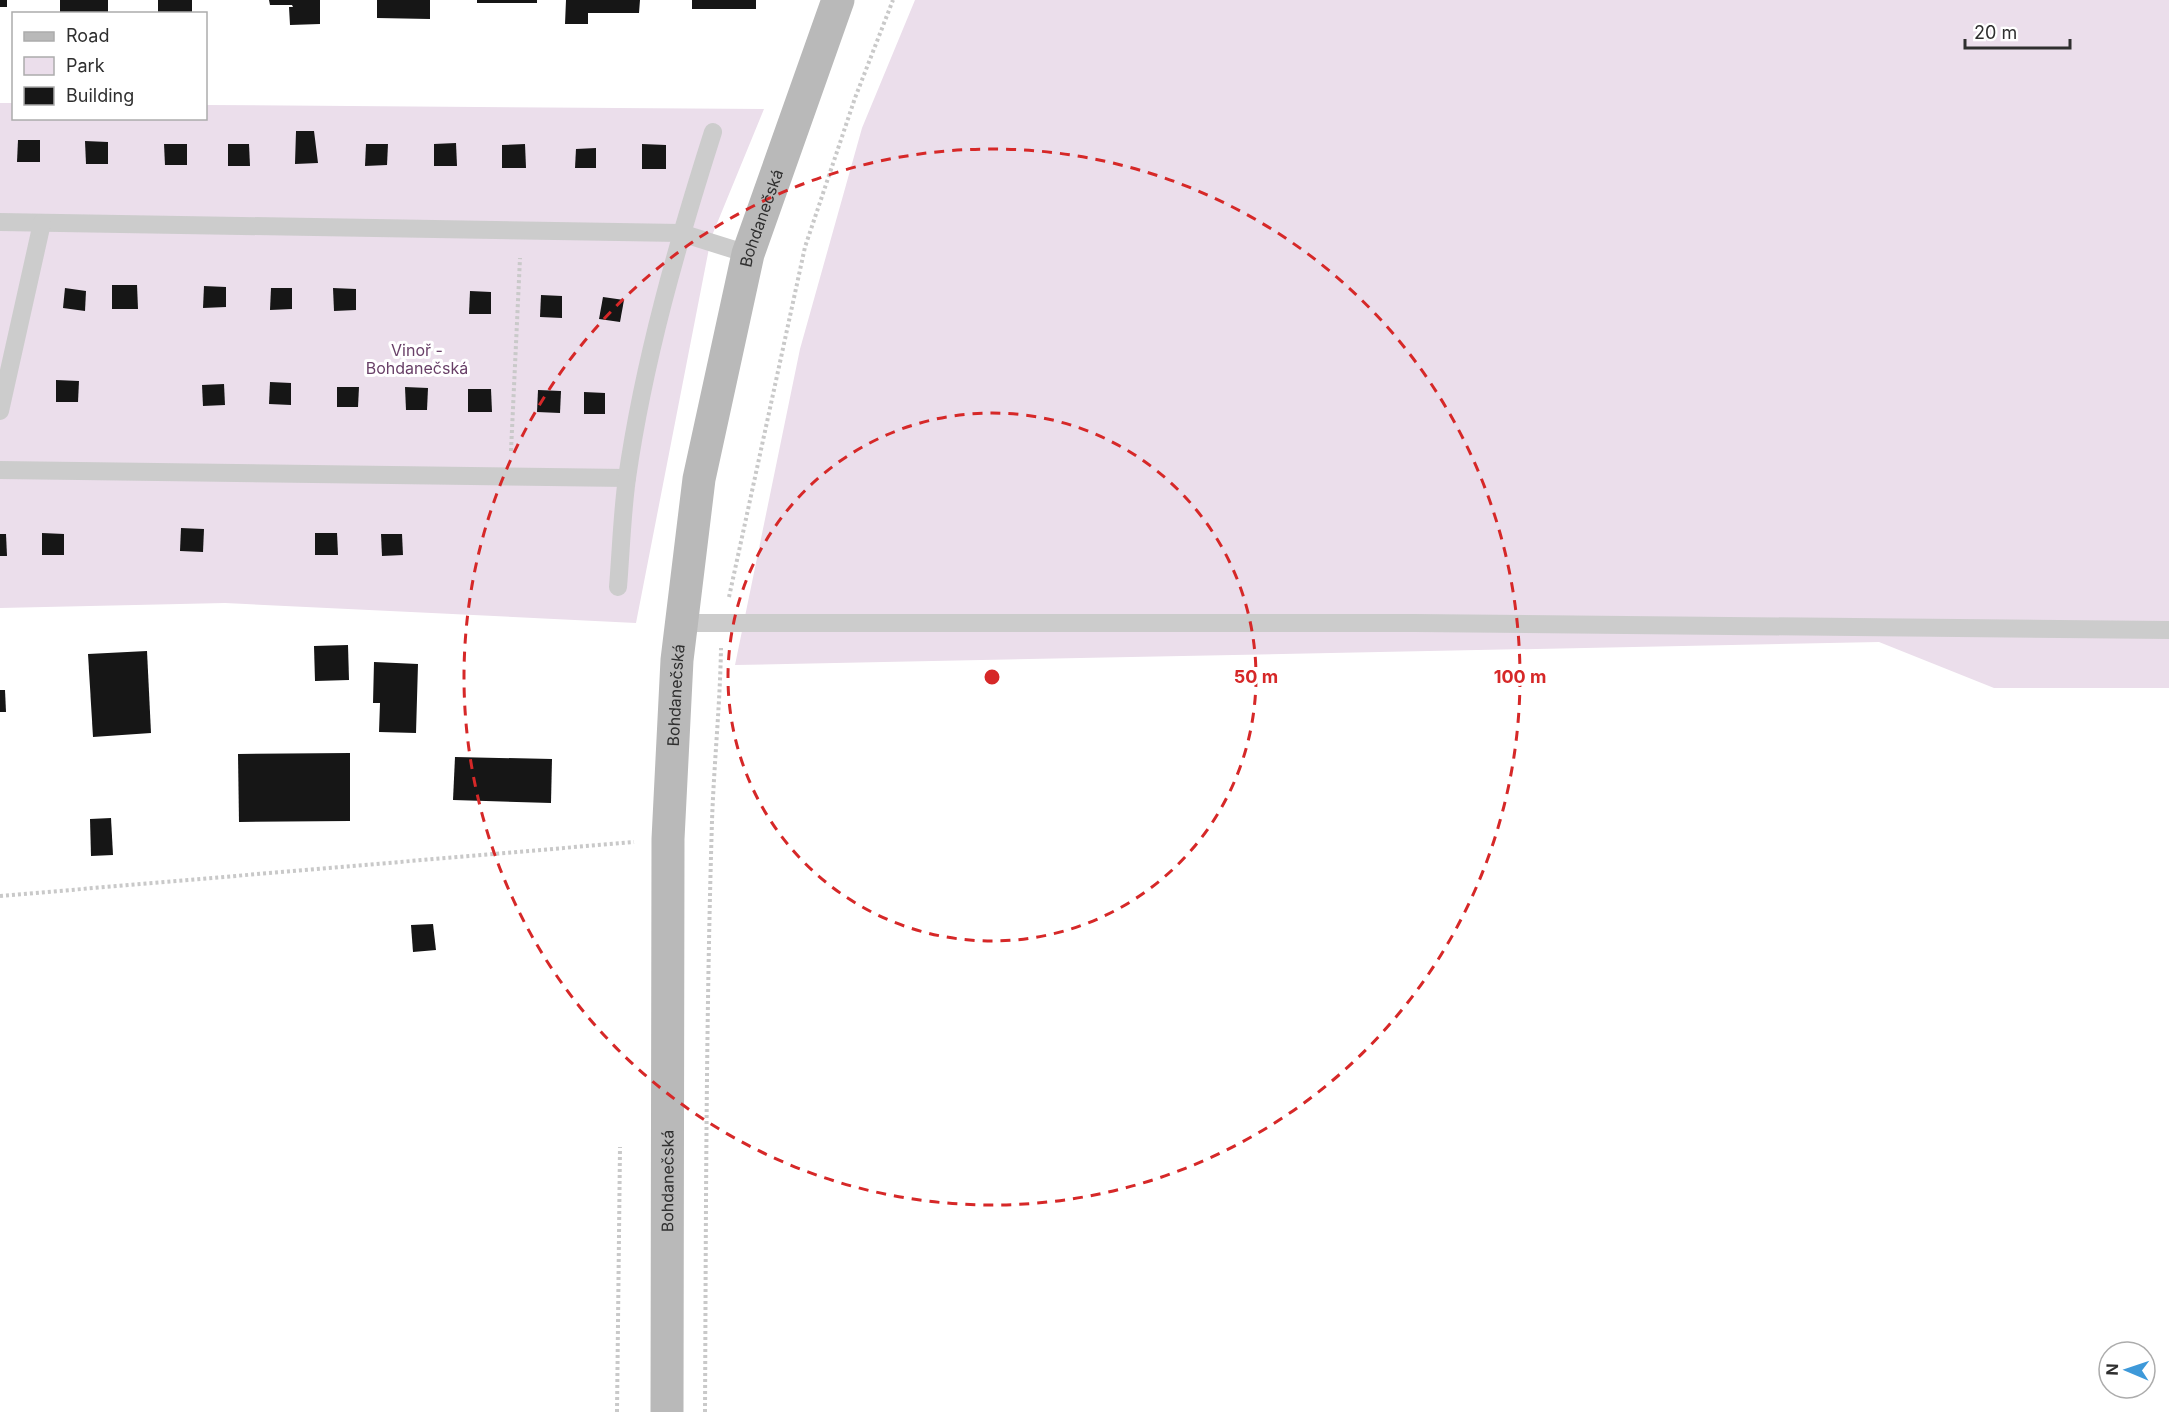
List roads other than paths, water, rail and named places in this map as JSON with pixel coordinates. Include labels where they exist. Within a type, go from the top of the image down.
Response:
[{"type":"street","name":"Bohdanečská","points":[[667,1412],[668,839],[681,623],[699,479],[748,254],[838,0]]},
{"type":"lane","points":[[618,587],[627,478],[647,372],[681,233],[713,132]]},
{"type":"lane","points":[[0,222],[681,233],[748,254]]},
{"type":"lane","points":[[0,411],[42,223]]},
{"type":"lane","points":[[0,470],[627,478]]},
{"type":"lane","points":[[681,623],[1415,623],[2169,630]]},
{"type":"park label","name":"Vinoř - Bohdanečská","points":[[417,359]]}]
